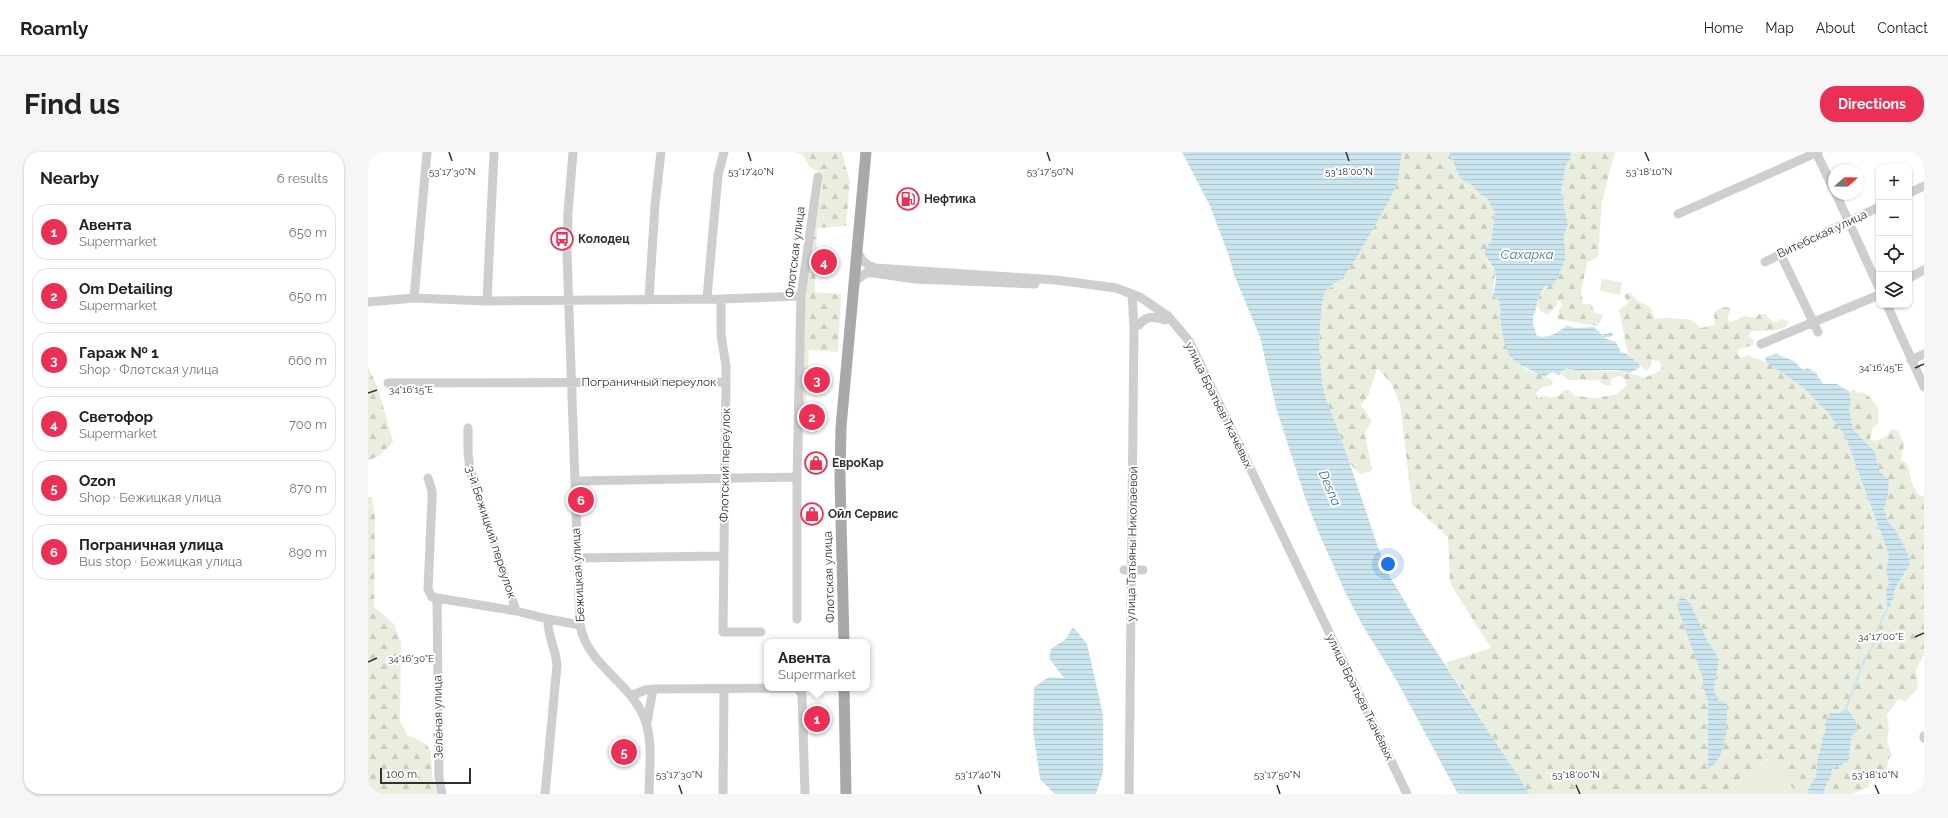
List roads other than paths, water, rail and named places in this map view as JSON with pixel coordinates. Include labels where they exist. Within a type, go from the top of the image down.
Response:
[{"type":"main road","name":"Флотская улица","points":[[836,639],[834,429],[859,152]]},
{"type":"main road","name":"Флотская улица","points":[[844,639],[840,478],[841,427],[866,152]]},
{"type":"main road","points":[[838,691],[839,794]]},
{"type":"main road","points":[[844,691],[846,794]]},
{"type":"street","points":[[414,298],[427,152]]},
{"type":"street","points":[[487,301],[494,152]]},
{"type":"street","name":"Бежицкая улица","points":[[573,152],[568,213],[568,299],[572,382],[576,558],[580,624],[585,644],[591,653],[627,689],[643,715],[647,726],[649,740],[649,794]]},
{"type":"street","points":[[649,299],[655,205],[661,152]]},
{"type":"street","points":[[706,298],[718,174],[724,152]]},
{"type":"street","points":[[1678,214],[1817,152],[1828,177]]},
{"type":"street","name":"Флотская улица","points":[[797,619],[797,478],[801,296],[818,177]]},
{"type":"street","points":[[1912,192],[1924,186]]},
{"type":"street","points":[[1839,200],[1876,281]]},
{"type":"street","name":"Витебская улица","points":[[1765,262],[1781,255],[1795,246],[1876,208]]},
{"type":"street","name":"улица Братьев Ткачёвых","points":[[857,250],[860,259],[867,265],[875,268],[1085,282],[1116,288],[1168,316],[1189,341],[1407,794]]},
{"type":"street","points":[[1781,255],[1818,332]]},
{"type":"street","points":[[1912,276],[1924,270]]},
{"type":"street","name":"улица Братьев Ткачёвых","points":[[854,282],[866,273],[874,273],[915,279],[1056,285],[1115,292],[1134,298],[1174,327],[1186,343],[1197,365],[1403,794]]},
{"type":"street","points":[[368,302],[414,298],[487,301],[568,299],[721,299],[801,296]]},
{"type":"street","points":[[1761,344],[1813,321],[1876,296]]},
{"type":"street","points":[[1134,298],[1132,308],[1137,325],[1152,317],[1165,320]]},
{"type":"street","name":"улица Татьяны Николаевой","points":[[1129,794],[1137,325],[1134,298]]},
{"type":"street","name":"Флотский переулок","points":[[721,299],[722,335],[726,366],[726,480],[723,632],[761,632]]},
{"type":"street","points":[[1888,308],[1924,387]]},
{"type":"street","points":[[1911,360],[1924,354]]},
{"type":"street","points":[[388,383],[572,382]]},
{"type":"street","name":"Пограничный переулок","points":[[572,382],[726,382]]},
{"type":"street","name":"3-й Бежицкий переулок","points":[[468,428],[470,470],[516,611]]},
{"type":"street","name":"Зелёная улица","points":[[428,478],[432,496],[428,589],[432,597],[436,598],[439,778],[442,794]]},
{"type":"street","points":[[575,481],[797,478]]},
{"type":"street","points":[[576,558],[724,556]]},
{"type":"street","name":"улица Татьяны Николаевой","points":[[1134,570],[1134,794]]},
{"type":"street","points":[[436,598],[516,611],[548,620],[580,624]]},
{"type":"street","points":[[545,794],[557,665],[555,646],[547,629],[548,620]]},
{"type":"street","points":[[647,726],[653,689]]},
{"type":"street","points":[[631,696],[645,690],[653,689],[764,689]]},
{"type":"street","points":[[724,690],[724,794]]},
{"type":"street","points":[[800,691],[802,694],[805,794]]},
{"type":"water","name":"Desna","points":[[1182,152],[1402,152],[1398,182],[1389,201],[1356,259],[1343,277],[1325,291],[1321,312],[1319,344],[1322,383],[1326,399],[1386,570],[1417,622],[1530,794],[1458,794],[1397,681],[1363,626],[1346,594],[1306,500],[1277,411],[1260,337],[1235,277],[1229,256],[1210,206]]},
{"type":"water","name":"Сахарка","points":[[1449,152],[1571,152],[1570,161],[1566,165],[1561,192],[1568,225],[1563,237],[1565,260],[1555,284],[1546,287],[1540,294],[1535,313],[1533,315],[1533,324],[1537,336],[1541,337],[1553,335],[1567,325],[1574,328],[1594,327],[1602,335],[1612,332],[1613,336],[1604,338],[1616,342],[1621,352],[1639,363],[1640,367],[1630,373],[1616,370],[1574,371],[1571,367],[1563,370],[1559,375],[1552,372],[1544,377],[1512,359],[1506,346],[1503,334],[1499,301],[1493,295],[1496,275],[1485,255],[1485,251],[1491,242],[1495,213],[1487,198],[1481,195],[1472,185],[1460,178]]},
{"type":"water","points":[[1776,354],[1794,361],[1803,370],[1808,368],[1816,373],[1823,384],[1837,384],[1850,392],[1851,401],[1849,408],[1853,429],[1875,452],[1880,472],[1889,480],[1888,497],[1884,509],[1888,522],[1897,532],[1910,558],[1909,566],[1895,589],[1890,607],[1887,609],[1886,589],[1889,583],[1886,571],[1889,555],[1845,436],[1828,413],[1803,387],[1766,362],[1765,357]]},
{"type":"water","points":[[1681,595],[1690,603],[1706,638],[1719,659],[1714,690],[1718,700],[1727,702],[1727,720],[1723,749],[1715,764],[1708,769],[1708,702],[1702,676],[1677,606]]},
{"type":"water","points":[[1073,627],[1087,644],[1103,715],[1103,772],[1096,794],[1055,794],[1040,779],[1033,730],[1034,687],[1049,677],[1064,678],[1049,658],[1051,649],[1066,639]]},
{"type":"water","points":[[1846,709],[1857,725],[1857,731],[1852,735],[1848,762],[1832,769],[1824,794],[1809,794],[1808,789],[1816,776],[1817,761],[1826,727],[1824,726],[1830,713],[1837,713]]},
{"type":"waterway","points":[[1846,709],[1865,658],[1879,637],[1876,632],[1887,609]]},
{"type":"place","name":"Нефтика","points":[[908,199]]},
{"type":"place","name":"Колодец","points":[[562,239]]},
{"type":"place","name":"Светофор","points":[[824,262]]},
{"type":"place","name":"Гараж № 1","points":[[817,380]]},
{"type":"place","name":"Om Detailing","points":[[812,417]]},
{"type":"place","name":"ЕвроКар","points":[[816,463]]},
{"type":"place","name":"Пограничная улица","points":[[581,500]]},
{"type":"place","name":"Ойл Сервис","points":[[812,514]]},
{"type":"place","name":"Авента","points":[[817,719]]},
{"type":"place","name":"Ozon","points":[[624,752]]}]
